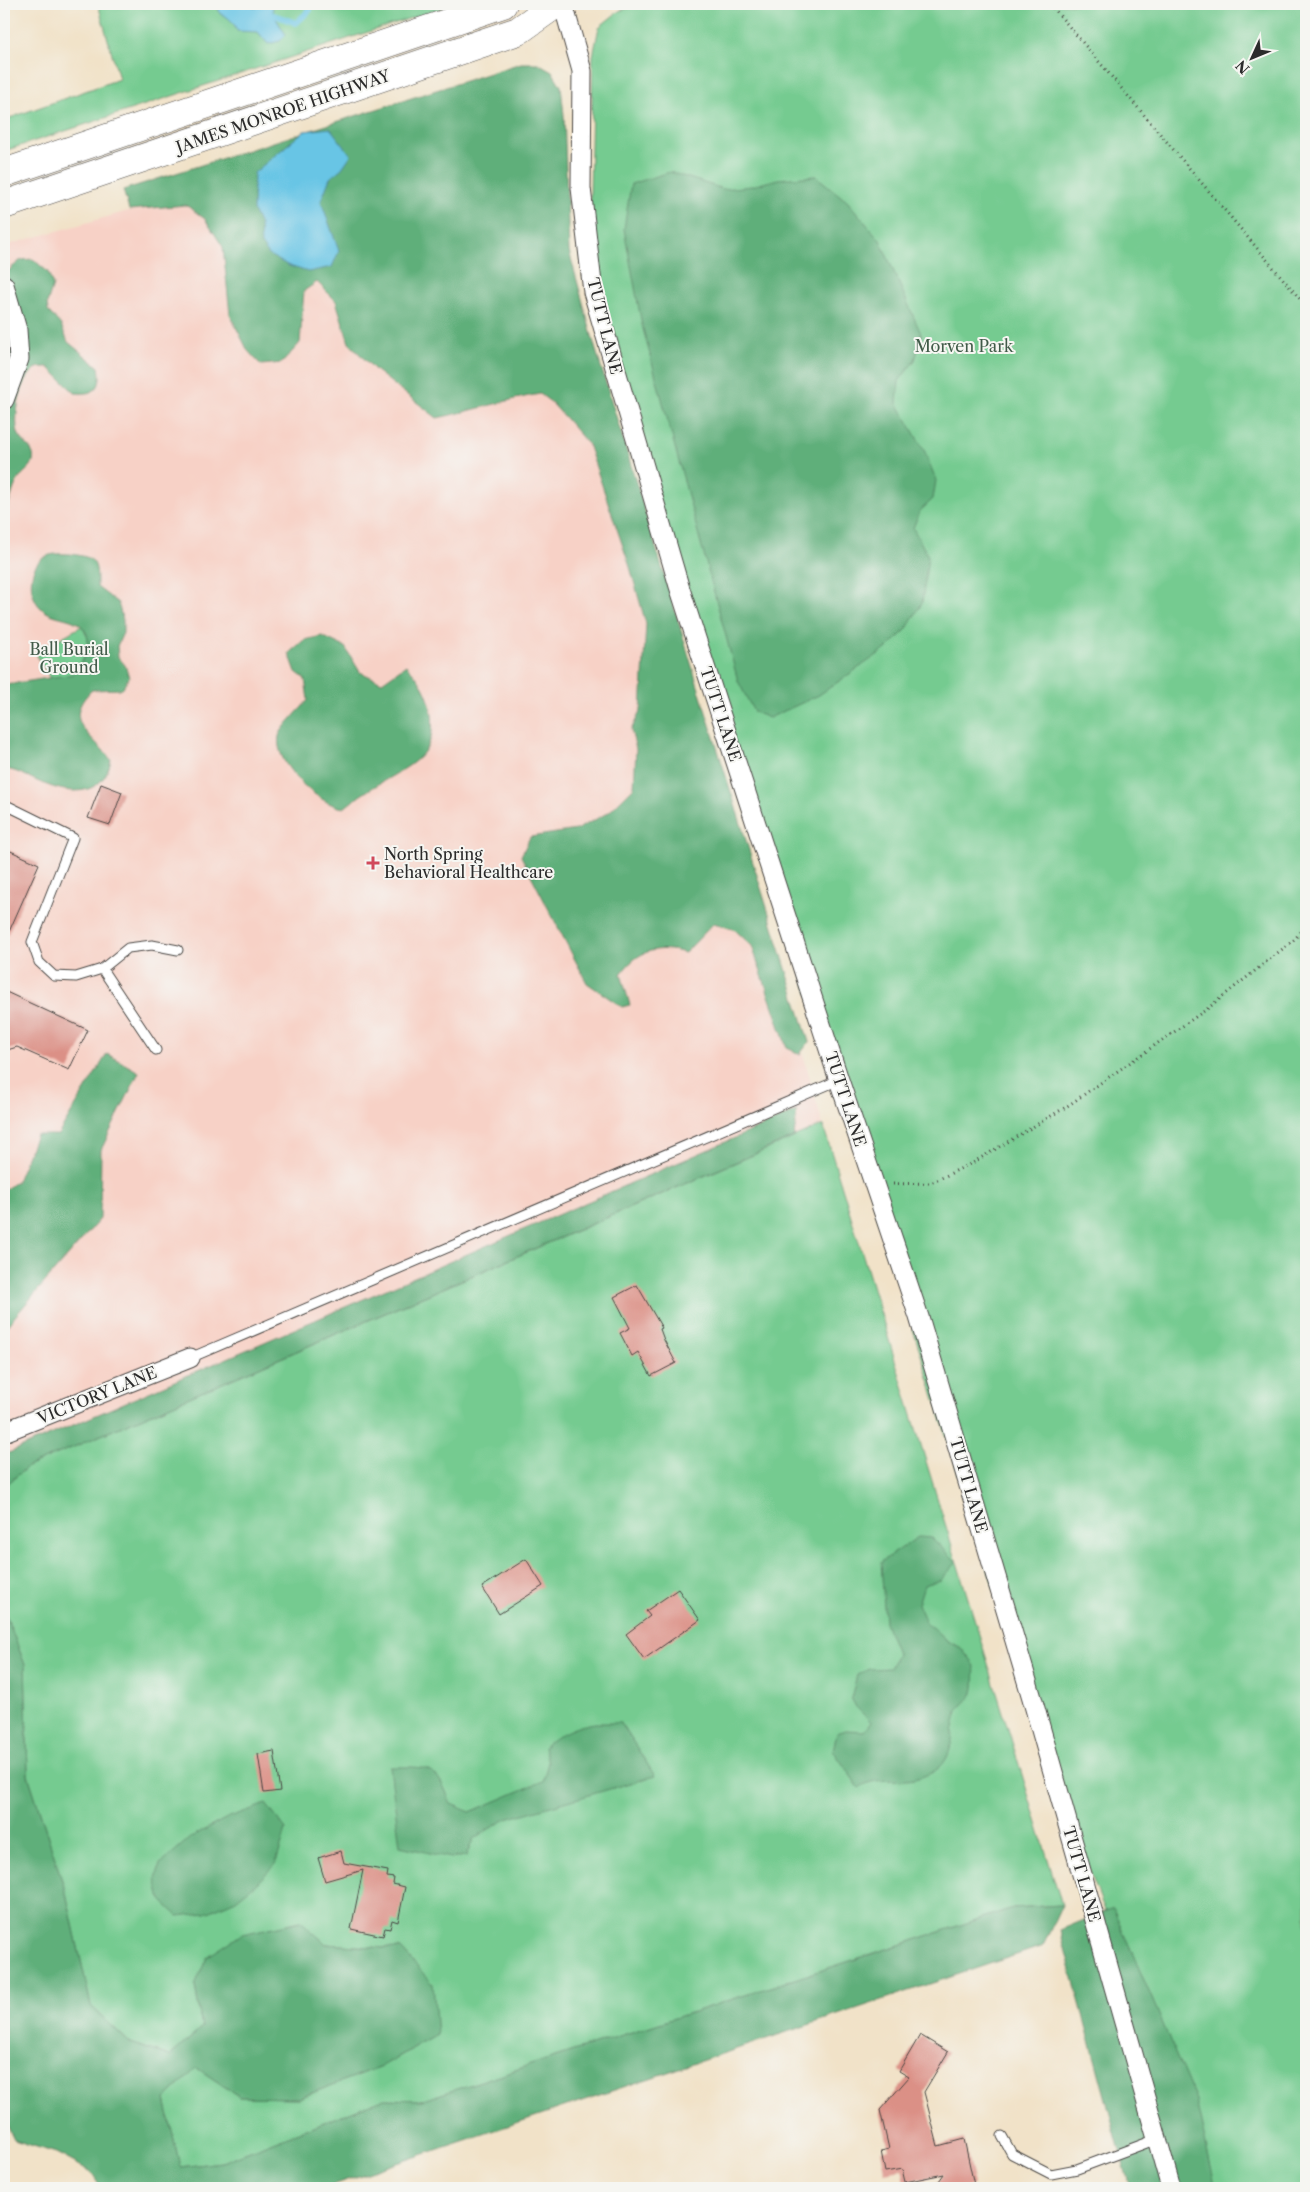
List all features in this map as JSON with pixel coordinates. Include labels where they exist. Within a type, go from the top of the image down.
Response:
[{"type":"highway","name":"JAMES MONROE HIGHWAY","points":[[4,173],[503,4]]},
{"type":"highway","name":"JAMES MONROE HIGHWAY","points":[[4,205],[518,31],[556,4]]},
{"type":"street","name":"TUTT LANE","points":[[563,4],[582,71],[581,188],[593,292],[679,586],[839,1080],[919,1317],[971,1490],[1171,2188]]},
{"type":"street","points":[[4,285],[17,330],[19,359],[4,400]]},
{"type":"street","name":"VICTORY LANE","points":[[4,1432],[190,1358]]},
{"type":"lane","points":[[4,804],[73,838],[32,942],[39,962],[54,976],[76,977],[102,968],[128,948],[152,945],[178,950]]},
{"type":"lane","points":[[102,968],[156,1050]]},
{"type":"lane","points":[[190,1358],[839,1080]]},
{"type":"lane","points":[[1002,2136],[1012,2154],[1051,2174],[1077,2169],[1158,2138]]},
{"type":"path","points":[[1050,4],[1306,306]]},
{"type":"path","points":[[874,1182],[898,1185],[931,1183],[974,1162],[1066,1107],[1207,1010],[1295,939],[1306,925]]},
{"type":"shaded area","name":"North Spring Behavioral Healthcare","points":[[501,106],[798,1036],[823,1125],[27,1467],[4,1487],[4,246]]},
{"type":"green space","points":[[98,4],[454,4],[4,151],[4,120],[119,79]]},
{"type":"green space","name":"Morven Park","points":[[641,4],[1306,4],[1306,2188],[1212,2188],[1051,1771],[588,288],[593,56],[599,27],[619,11]]},
{"type":"green space","points":[[521,63],[538,63],[552,71],[561,86],[564,115],[569,251],[595,347],[809,1042],[800,1054],[787,1048],[752,946],[735,930],[714,923],[685,953],[657,950],[649,951],[634,959],[621,974],[630,1005],[622,1007],[587,983],[521,856],[530,837],[576,830],[609,812],[634,787],[636,749],[631,730],[641,710],[646,624],[630,567],[588,444],[552,403],[540,394],[437,418],[375,370],[349,343],[336,301],[317,282],[304,291],[300,343],[282,363],[261,365],[248,351],[230,315],[223,247],[205,219],[186,205],[129,210],[123,190]]},
{"type":"green space","points":[[670,172],[723,189],[752,186],[778,179],[816,176],[848,202],[880,240],[922,336],[915,360],[899,381],[897,403],[925,452],[936,480],[933,499],[920,511],[913,528],[928,556],[922,603],[906,630],[886,649],[819,695],[769,718],[754,712],[738,681],[642,325],[624,229],[631,184]]},
{"type":"green space","points":[[33,259],[48,272],[53,285],[47,304],[48,311],[61,325],[68,342],[99,367],[100,380],[96,389],[88,393],[75,393],[48,367],[37,368],[31,373],[26,380],[19,399],[17,428],[19,435],[33,454],[33,461],[16,483],[9,505],[4,513],[4,274],[21,260]]},
{"type":"green space","points":[[53,554],[70,554],[85,557],[93,562],[96,571],[97,587],[118,603],[123,620],[123,633],[117,646],[118,657],[125,665],[129,677],[122,689],[92,690],[83,701],[79,711],[79,720],[83,728],[111,760],[102,780],[95,786],[78,791],[68,791],[41,783],[15,771],[4,769],[4,683],[11,684],[73,674],[82,661],[88,646],[87,635],[84,629],[73,621],[48,613],[42,609],[37,603],[32,589],[33,573],[40,560]]},
{"type":"green space","name":"Ball Burial Ground","points":[[82,626],[102,666],[57,691],[35,652]]},
{"type":"green space","points":[[322,636],[345,647],[360,672],[382,682],[406,665],[423,687],[429,700],[432,714],[430,740],[419,758],[365,792],[344,808],[322,799],[300,781],[283,759],[279,747],[281,732],[308,700],[305,679],[296,672],[289,653],[304,640]]},
{"type":"green space","points":[[107,1054],[139,1072],[101,1150],[100,1219],[4,1329],[4,1190],[17,1181],[36,1135],[58,1135]]},
{"type":"green space","points":[[797,1111],[794,1137],[27,1467],[4,1487],[4,1455]]},
{"type":"green space","points":[[823,1125],[1062,1905],[1013,1908],[423,2100],[383,2099],[222,2162],[180,2167],[165,2099],[197,2068],[240,2097],[299,2098],[382,2066],[437,2035],[401,1949],[326,1944],[300,1921],[242,1935],[195,1985],[202,2028],[170,2056],[130,2043],[91,2006],[66,1893],[28,1775],[25,1665],[4,1610],[4,1487],[27,1467]]},
{"type":"green space","points":[[918,1537],[932,1538],[957,1562],[941,1580],[924,1585],[918,1604],[926,1622],[946,1640],[961,1648],[975,1666],[973,1693],[958,1711],[949,1752],[946,1760],[940,1767],[918,1778],[873,1782],[859,1788],[833,1750],[837,1733],[846,1730],[864,1731],[871,1722],[856,1707],[851,1698],[857,1675],[869,1669],[890,1668],[897,1654],[885,1622],[881,1562]]},
{"type":"green space","points":[[4,1610],[25,1665],[28,1775],[66,1893],[91,2006],[130,2043],[170,2056],[202,2028],[195,1985],[207,1957],[242,1934],[301,1921],[326,1944],[401,1949],[433,1984],[437,2035],[382,2066],[299,2098],[240,2097],[197,2068],[165,2099],[180,2167],[222,2162],[383,2099],[423,2100],[1013,1908],[1062,1905],[1043,1946],[323,2188],[101,2188],[90,2171],[56,2153],[14,2140],[4,2119]]},
{"type":"green space","points":[[595,1723],[621,1723],[655,1776],[506,1819],[474,1838],[466,1856],[451,1858],[400,1846],[390,1767],[414,1767],[430,1770],[441,1781],[451,1804],[470,1812],[543,1781],[548,1762],[544,1747],[568,1731]]},
{"type":"green space","points":[[266,1804],[286,1830],[276,1863],[256,1884],[236,1900],[206,1913],[178,1916],[161,1900],[156,1879],[160,1864],[191,1837],[227,1818]]},
{"type":"green space","points":[[1113,1908],[1196,2101],[1216,2188],[1130,2188],[1060,1930]]},
{"type":"water","points":[[217,4],[254,4],[254,8],[264,4],[272,4],[274,15],[286,35],[280,41],[268,44],[258,32],[237,31],[231,20],[220,14]]},
{"type":"water","points":[[330,128],[351,155],[342,168],[330,178],[321,201],[339,251],[332,267],[308,272],[289,266],[269,255],[261,244],[260,225],[253,210],[254,173],[304,131]]},
{"type":"building","points":[[101,784],[122,792],[110,825],[88,818]]},
{"type":"building","points":[[4,848],[39,864],[4,943]]},
{"type":"building","points":[[4,991],[88,1030],[69,1070],[17,1047],[4,1051]]},
{"type":"building","points":[[637,1285],[662,1328],[660,1329],[664,1340],[676,1363],[651,1376],[638,1352],[632,1356],[620,1333],[630,1328],[614,1297]]},
{"type":"building","points":[[526,1559],[543,1586],[499,1614],[482,1587]]},
{"type":"building","points":[[678,1589],[700,1620],[644,1659],[626,1634],[650,1616],[646,1611]]},
{"type":"building","points":[[274,1751],[280,1791],[264,1793],[258,1754]]},
{"type":"building","points":[[341,1851],[344,1863],[388,1871],[387,1877],[394,1878],[393,1884],[405,1887],[398,1922],[392,1920],[390,1929],[385,1928],[383,1936],[351,1929],[363,1870],[325,1881],[318,1858]]},
{"type":"building","points":[[920,2035],[948,2052],[924,2092],[938,2146],[964,2139],[974,2185],[962,2188],[934,2188],[944,2174],[905,2182],[902,2169],[885,2172],[881,2151],[889,2149],[880,2110],[909,2077],[899,2071]]},
{"type":"waterway","points":[[267,16],[274,15],[296,23],[310,10],[308,4]]},
{"type":"place","name":"North Spring Behavioral Healthcare","points":[[373,863]]}]
